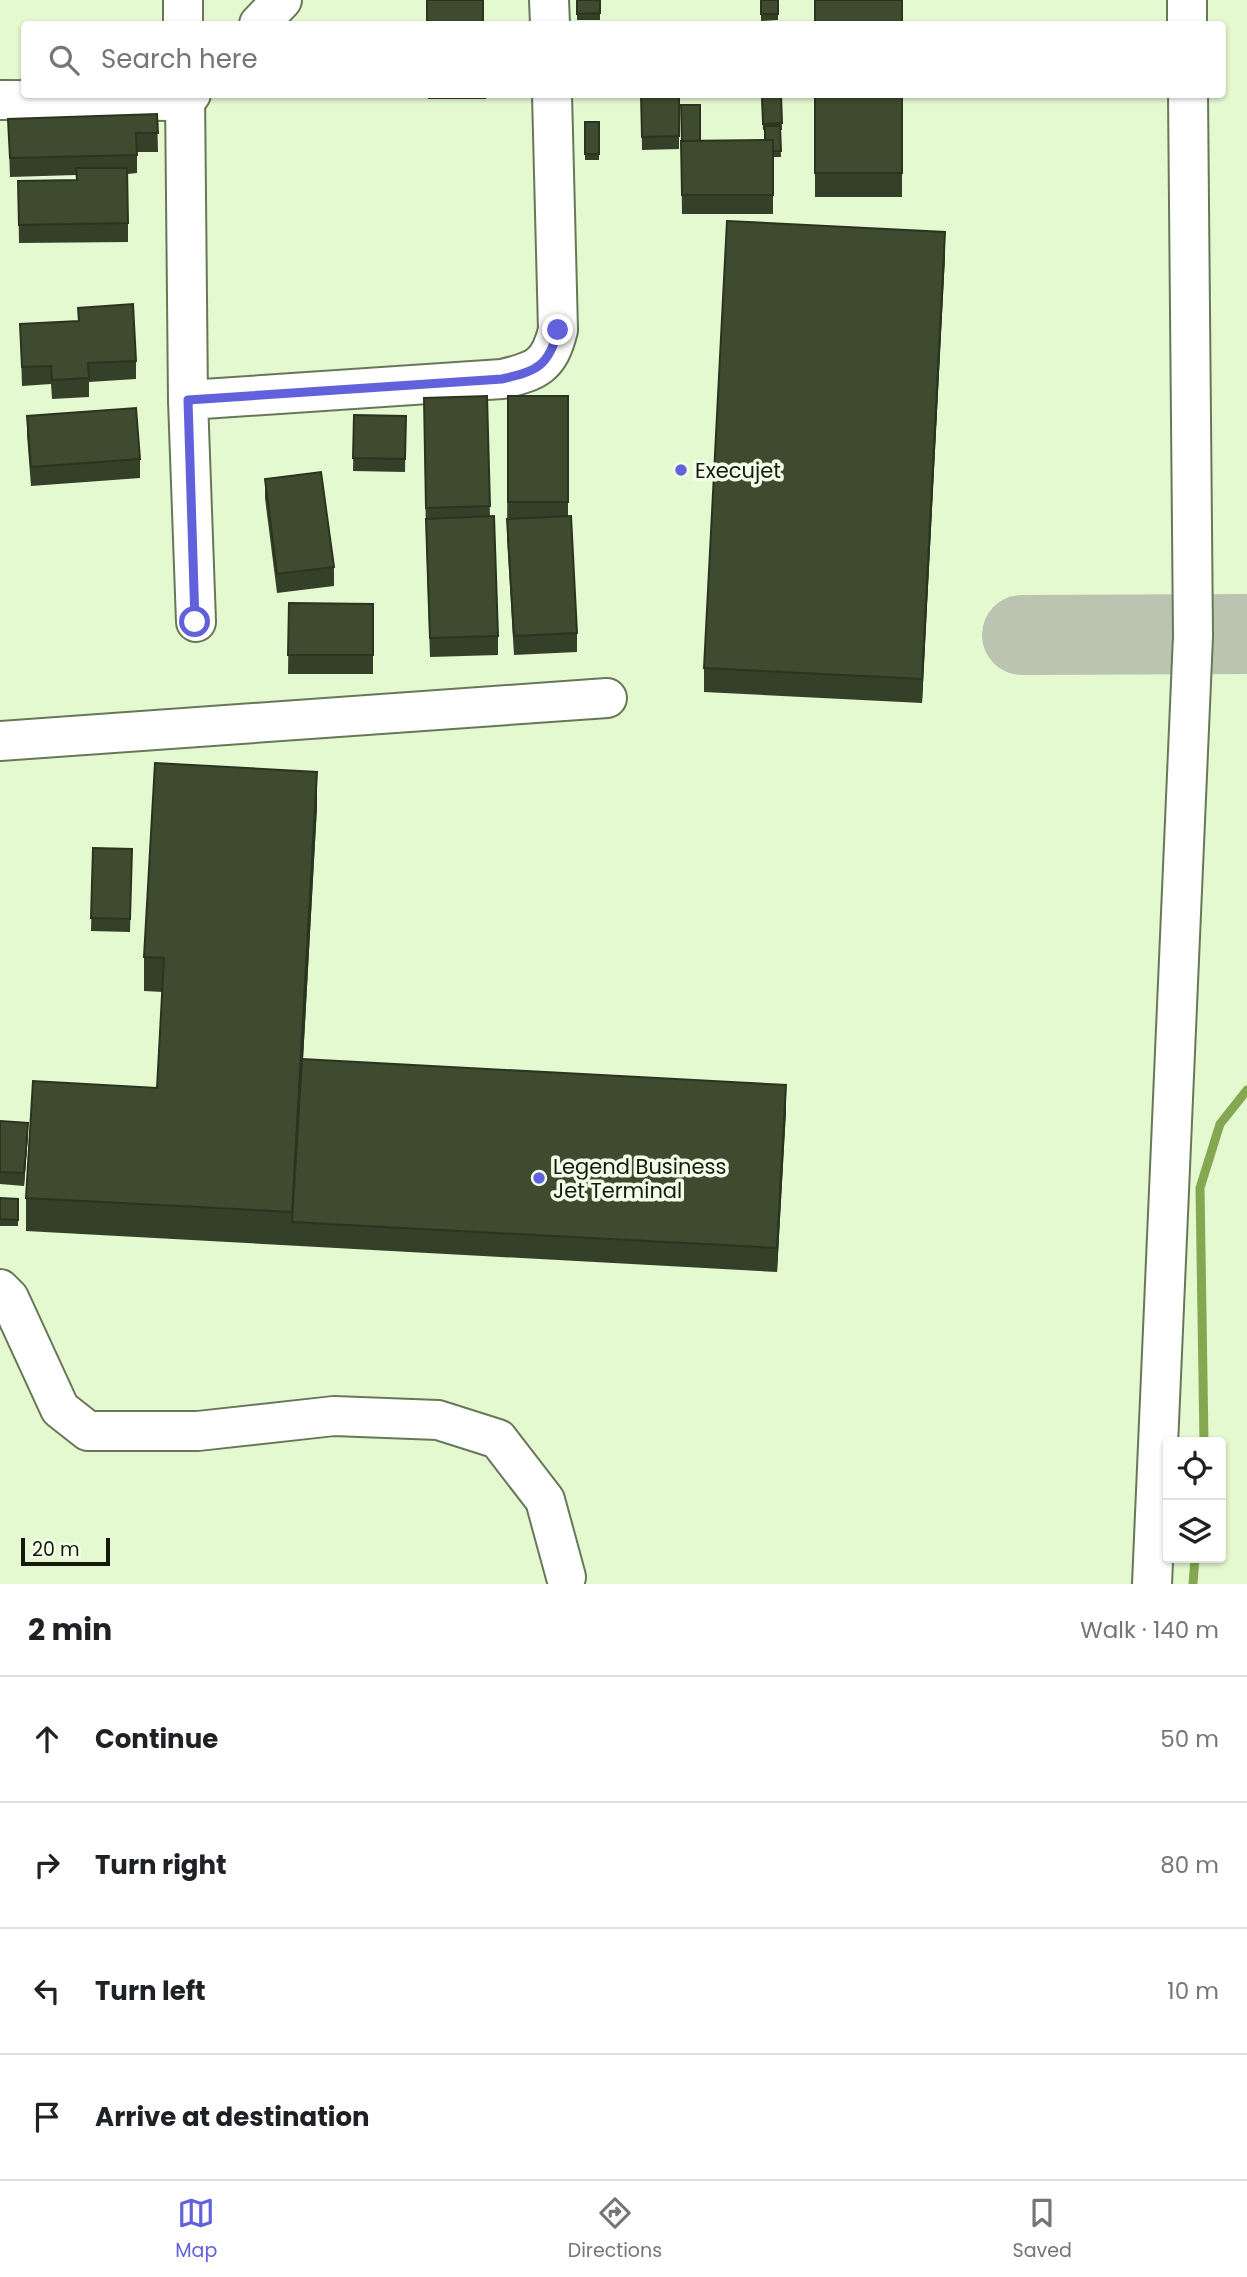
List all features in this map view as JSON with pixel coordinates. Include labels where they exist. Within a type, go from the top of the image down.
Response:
[{"type":"lane","points":[[183,0],[183,21]]},
{"type":"lane","points":[[262,21],[282,0]]},
{"type":"lane","points":[[549,0],[550,21]]},
{"type":"lane","points":[[1187,0],[1187,21]]},
{"type":"lane","points":[[0,100],[125,98]]},
{"type":"lane","points":[[187,98],[188,400],[195,622]]},
{"type":"lane","points":[[188,400],[502,379],[525,374],[544,364],[553,350],[558,330],[552,98]]},
{"type":"lane","points":[[1152,1584],[1193,636],[1188,98]]},
{"type":"lane","points":[[0,741],[607,698]]},
{"type":"lane","points":[[0,1289],[9,1298],[60,1409],[88,1431],[198,1431],[334,1416],[438,1420],[498,1438],[545,1500],[566,1577]]},
{"type":"shaded area","points":[[0,0],[1247,0],[1247,1584],[0,1584]]},
{"type":"building","points":[[427,0],[483,0],[483,21],[427,21]]},
{"type":"building","points":[[577,0],[600,0],[600,13],[577,14]]},
{"type":"building","points":[[761,0],[778,0],[778,14],[761,14]]},
{"type":"building","points":[[815,0],[902,0],[902,21],[815,21]]},
{"type":"building","points":[[641,98],[679,98],[679,136],[642,137]]},
{"type":"building","points":[[762,98],[781,98],[782,123],[763,124]]},
{"type":"building","points":[[815,98],[902,98],[902,173],[815,173]]},
{"type":"building","points":[[681,105],[700,105],[700,141],[682,141]]},
{"type":"building","points":[[157,114],[158,133],[136,133],[137,155],[10,158],[8,119]]},
{"type":"building","points":[[585,122],[599,122],[599,154],[585,154]]},
{"type":"building","points":[[765,126],[780,126],[781,151],[773,151],[773,140],[765,140]]},
{"type":"building","points":[[773,140],[773,195],[682,195],[681,141]]},
{"type":"building","points":[[76,168],[127,168],[128,223],[19,225],[18,181],[77,180]]},
{"type":"building","points":[[727,221],[945,232],[922,679],[704,668]]},
{"type":"building","points":[[133,304],[136,361],[88,363],[89,378],[52,380],[51,366],[22,367],[20,324],[79,321],[78,308]]},
{"type":"building","points":[[487,396],[490,506],[426,508],[424,398]]},
{"type":"building","points":[[508,396],[568,396],[568,502],[508,502]]},
{"type":"building","points":[[136,408],[140,459],[31,467],[27,416]]},
{"type":"building","points":[[354,415],[406,416],[405,459],[353,458]]},
{"type":"building","points":[[321,472],[334,567],[277,574],[265,479]]},
{"type":"building","points":[[494,516],[498,636],[430,638],[426,519]]},
{"type":"building","points":[[571,516],[577,633],[514,636],[507,519]]},
{"type":"building","points":[[289,603],[373,604],[373,655],[288,655]]},
{"type":"building","points":[[155,763],[317,772],[292,1212],[26,1198],[33,1081],[157,1088],[164,958],[144,957]]},
{"type":"building","points":[[93,848],[132,849],[130,919],[91,918]]},
{"type":"building","name":"Legend Business Jet Terminal","points":[[302,1059],[786,1085],[777,1248],[292,1222]]},
{"type":"building","points":[[0,1121],[28,1123],[24,1173],[0,1172]]},
{"type":"building","points":[[0,1198],[18,1199],[18,1220],[0,1219]]},
{"type":"waterway","points":[[1204,1437],[1200,1188],[1220,1124],[1247,1090]]},
{"type":"waterway","points":[[1193,1584],[1195,1563]]},
{"type":"taxiway","points":[[1022,635],[1247,634]]},
{"type":"place","name":"Execujet","points":[[681,470]]},
{"type":"place","name":"Legend Business Jet Terminal","points":[[539,1178]]},
{"type":"route","points":[[195,622],[188,400],[502,379],[525,374],[544,364],[553,350],[558,330]]}]
